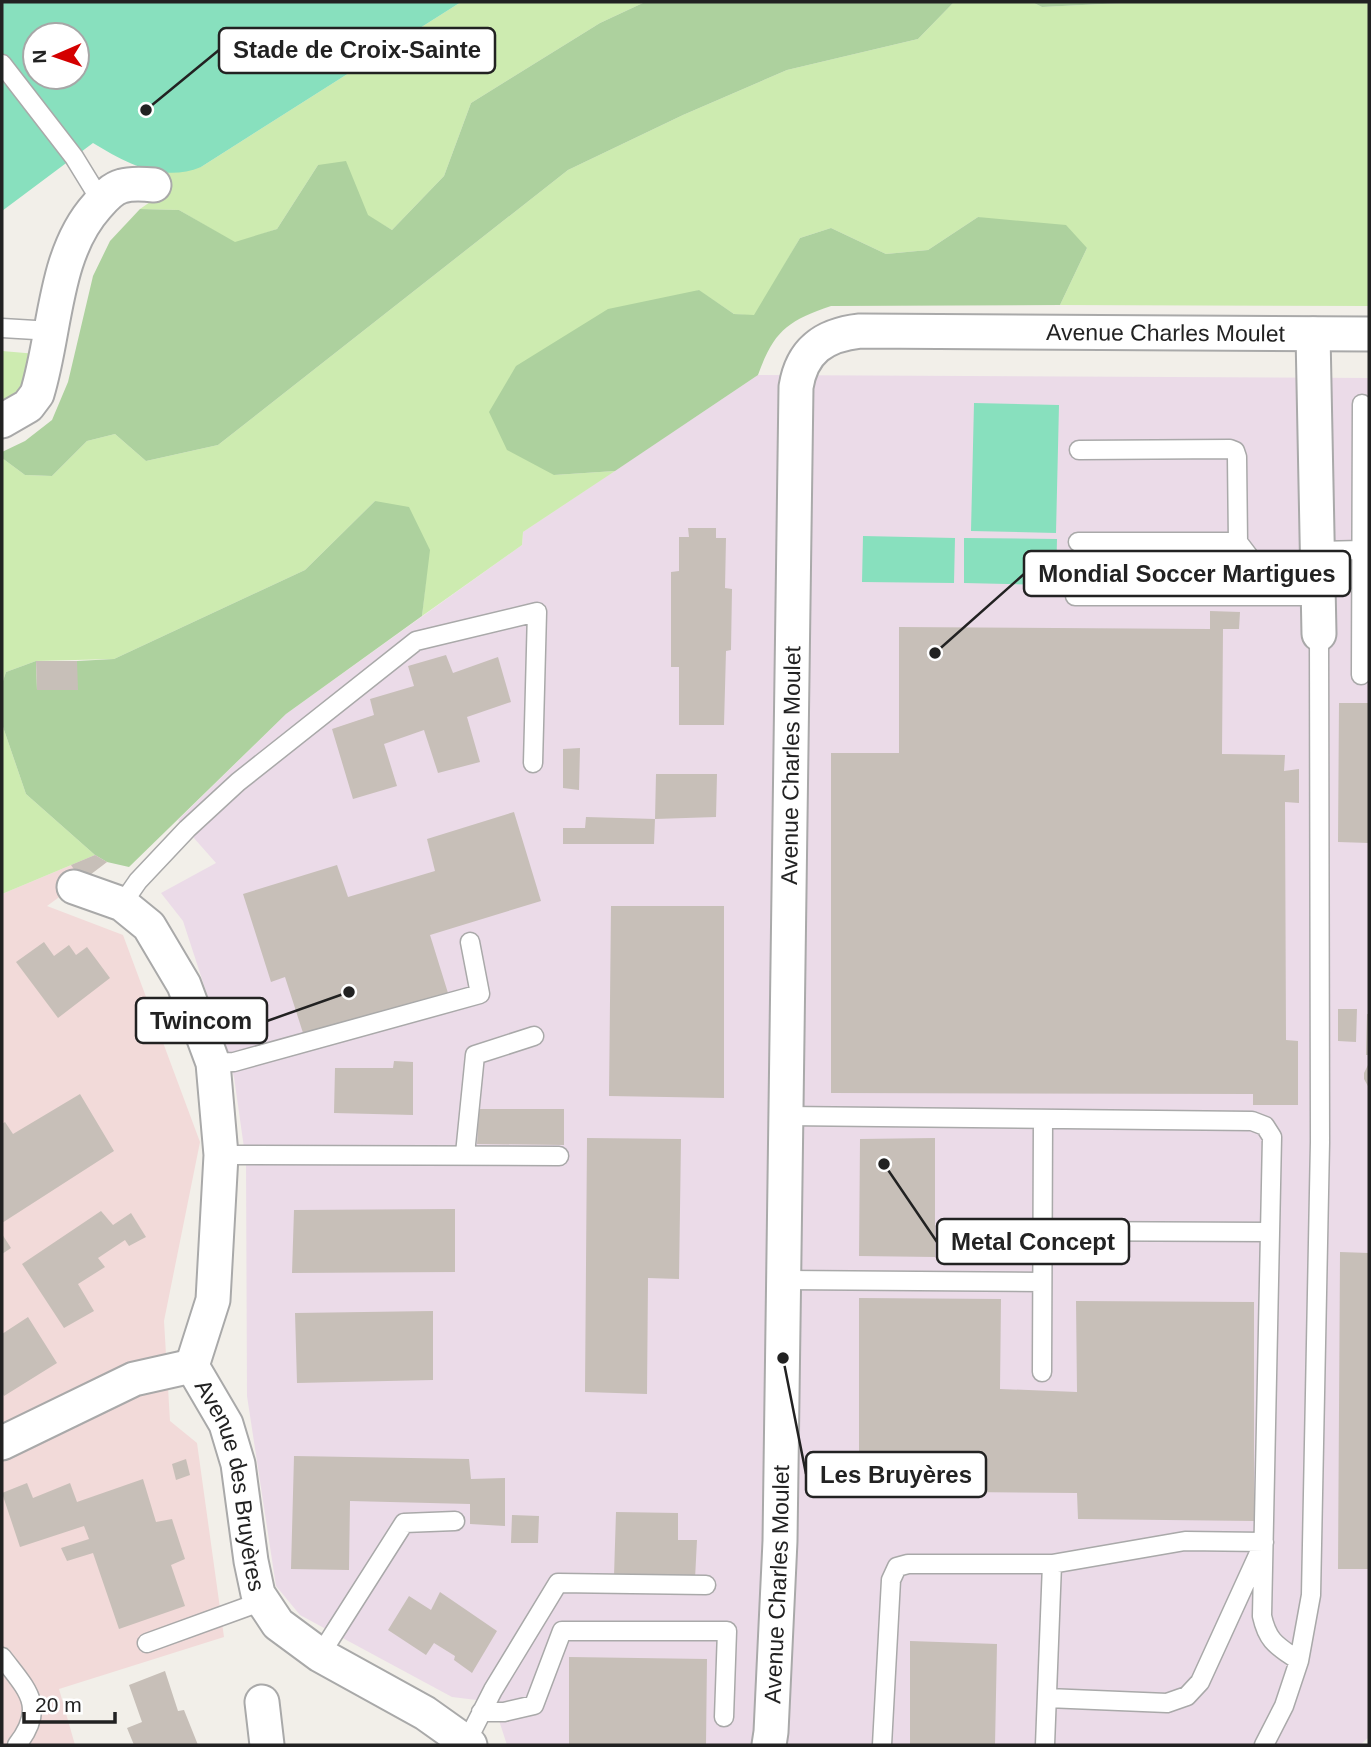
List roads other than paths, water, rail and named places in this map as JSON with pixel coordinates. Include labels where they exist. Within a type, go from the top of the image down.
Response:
[{"type":"street","points":[[2,421],[28,406],[37,394],[66,260],[87,217],[111,191],[122,186],[154,185]]},
{"type":"street","name":"Avenue Charles Moulet","points":[[769,1745],[780,1541],[798,372],[806,357],[829,337],[860,331],[1369,334]]},
{"type":"street","points":[[1313,334],[1319,634]]},
{"type":"street","name":"Avenue des Bruyères","points":[[75,887],[122,905],[149,926],[184,985],[213,1063],[220,1155],[213,1300],[192,1366],[226,1424],[238,1464],[258,1594],[278,1624],[320,1655],[425,1713],[472,1733]]},
{"type":"street","points":[[2,1443],[134,1380],[192,1366]]},
{"type":"street","points":[[262,1702],[267,1745]]},
{"type":"lane","points":[[2,64],[75,157],[101,201]]},
{"type":"lane","points":[[2,328],[52,331]]},
{"type":"lane","points":[[1362,404],[1362,675]]},
{"type":"lane","points":[[1079,450],[1235,451],[1238,542],[1257,566],[1269,571],[1318,572]]},
{"type":"lane","points":[[1078,542],[1238,542]]},
{"type":"lane","points":[[1074,596],[1318,572],[1362,550]]},
{"type":"lane","points":[[122,905],[138,881],[187,829],[238,782],[416,640],[537,612],[533,763]]},
{"type":"lane","points":[[1264,1745],[1284,1706],[1299,1661],[1311,1595],[1320,1142],[1319,634]]},
{"type":"lane","points":[[213,1063],[234,1062],[480,993],[470,942]]},
{"type":"lane","points":[[466,1154],[475,1055],[534,1036]]},
{"type":"lane","points":[[787,1116],[1252,1121],[1265,1126],[1272,1137],[1262,1616],[1266,1633],[1299,1661]]},
{"type":"lane","points":[[1042,1371],[1043,1119]]},
{"type":"lane","points":[[220,1155],[559,1156]]},
{"type":"lane","points":[[1043,1231],[1270,1232]]},
{"type":"lane","points":[[785,1280],[1042,1282]]},
{"type":"lane","points":[[320,1655],[404,1522],[455,1521]]},
{"type":"lane","points":[[882,1745],[891,1580],[897,1567],[908,1564],[1052,1564],[1185,1541],[1264,1542]]},
{"type":"lane","points":[[1047,1698],[1167,1703],[1187,1696],[1200,1682],[1264,1542]]},
{"type":"lane","points":[[1045,1745],[1052,1564]]},
{"type":"lane","points":[[472,1733],[558,1583],[706,1585]]},
{"type":"lane","points":[[147,1643],[263,1601]]},
{"type":"lane","points":[[472,1733],[504,1712],[534,1705],[562,1631],[727,1631],[724,1717]]},
{"type":"lane","points":[[2,1657],[31,1696],[31,1721],[17,1745]]},
{"type":"place","name":"Stade de Croix-Sainte","points":[[146,110]]},
{"type":"place","name":"Mondial Soccer Martigues","points":[[935,653]]},
{"type":"place","name":"Twincom","points":[[349,992]]},
{"type":"place","name":"Metal Concept","points":[[884,1164]]},
{"type":"place","name":"Les Bruyères","points":[[783,1358]]}]
